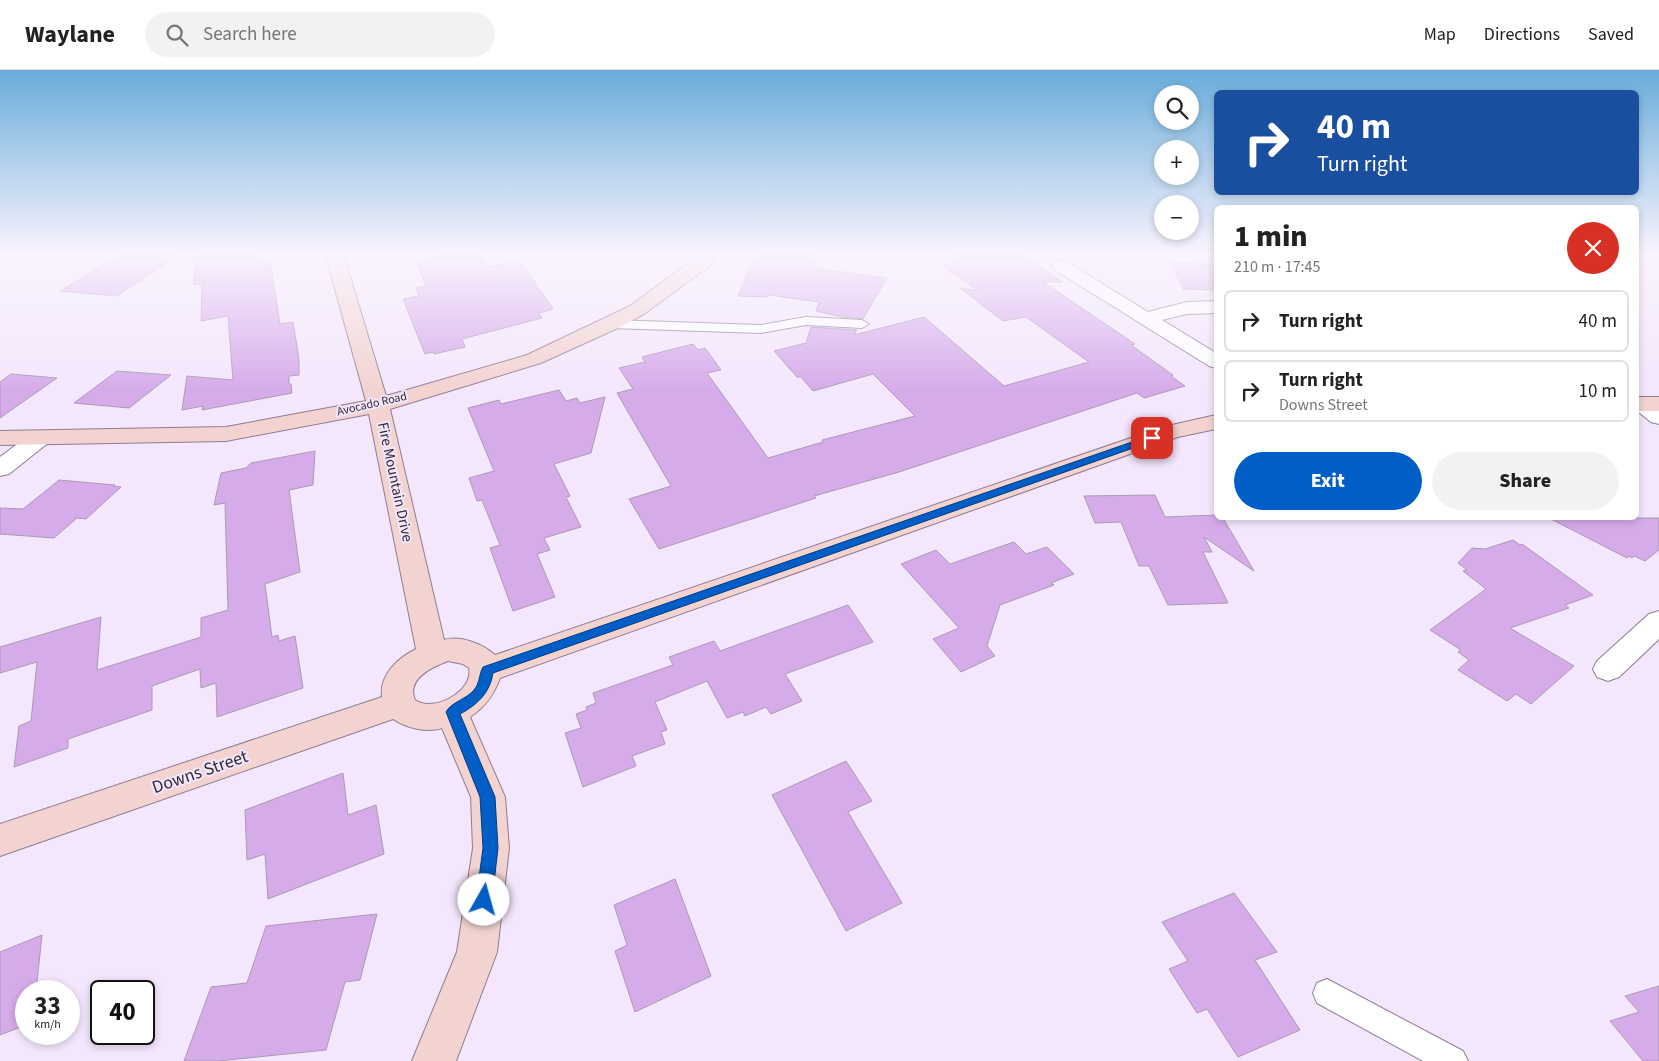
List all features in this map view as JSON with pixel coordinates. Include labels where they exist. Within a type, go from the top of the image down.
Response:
[{"type":"main road","name":"Fire Mountain Drive","points":[[347,299],[378,405],[432,654]]},
{"type":"main road","name":"Avocado Road","points":[[0,438],[226,434],[378,405],[534,359],[611,324],[652,299]]},
{"type":"main road","points":[[487,670],[1171,432],[1214,422]]},
{"type":"main road","points":[[448,650],[462,650],[483,660],[487,670],[485,682],[478,694],[467,704],[452,712],[436,716],[420,716],[407,712],[400,704],[396,694],[398,682],[406,671],[418,661],[432,654],[448,650]]},
{"type":"main road","name":"Downs Street","points":[[0,840],[400,704]]},
{"type":"main road","points":[[434,1061],[477,952],[491,848],[488,797],[452,712]]},
{"type":"street","points":[[1115,299],[1214,361]]},
{"type":"street","points":[[1146,318],[1188,308],[1214,307]]},
{"type":"street","points":[[0,469],[40,438]]},
{"type":"street","points":[[1608,669],[1659,622]]},
{"type":"lane","points":[[611,324],[761,329],[806,321],[862,324]]},
{"type":"lane","points":[[1327,993],[1453,1061]]},
{"type":"building","points":[[202,299],[276,299],[280,324],[293,322],[299,359],[299,375],[289,376],[292,393],[202,410],[203,406],[182,410],[187,376],[233,380],[228,316],[201,321]]},
{"type":"building","points":[[403,299],[546,299],[553,309],[539,313],[542,318],[462,339],[465,347],[434,354],[433,352],[425,354]]},
{"type":"building","points":[[799,299],[875,299],[863,319],[842,317],[816,311],[819,302]]},
{"type":"building","points":[[975,299],[1069,299],[1135,344],[1131,345],[1173,375],[1171,376],[1185,386],[1144,398],[1137,393],[899,472],[814,496],[816,498],[659,549],[629,499],[671,486],[617,393],[633,389],[619,368],[645,362],[642,357],[693,344],[698,350],[705,348],[721,370],[707,373],[768,458],[823,442],[822,440],[915,416],[873,374],[813,391],[801,377],[797,377],[774,351],[806,343],[811,327],[857,330],[854,335],[924,317],[1004,386],[1089,362],[1026,317],[1003,321]]},
{"type":"building","points":[[117,371],[171,375],[129,408],[74,403]]},
{"type":"building","points":[[11,374],[57,378],[0,418],[0,382]]},
{"type":"building","points":[[559,390],[566,401],[577,398],[580,403],[605,397],[591,453],[554,464],[570,496],[566,497],[581,527],[544,538],[550,550],[537,554],[555,597],[513,611],[490,548],[500,545],[482,500],[477,501],[469,478],[494,471],[468,408],[499,400],[501,404]]},
{"type":"building","points":[[315,451],[313,485],[289,490],[300,572],[265,584],[272,637],[278,635],[279,641],[295,636],[303,688],[217,717],[216,683],[201,688],[200,669],[152,686],[152,710],[68,739],[68,748],[14,767],[19,726],[31,721],[37,662],[0,673],[0,647],[101,617],[97,670],[201,637],[201,618],[228,610],[225,503],[214,505],[221,473],[246,468],[251,463]]},
{"type":"building","points":[[59,480],[121,487],[86,519],[77,518],[54,538],[0,534],[0,508],[23,509]]},
{"type":"building","points":[[1155,495],[1165,517],[1214,515],[1214,520],[1224,520],[1254,571],[1204,537],[1212,552],[1203,552],[1228,603],[1168,605],[1149,566],[1139,566],[1121,522],[1095,523],[1084,496]]},
{"type":"building","points":[[1639,518],[1659,518],[1659,550],[1645,561],[1634,556],[1632,558],[1628,556],[1627,558],[1553,520],[1639,520]]},
{"type":"building","points":[[1513,540],[1520,545],[1522,544],[1593,595],[1565,605],[1569,608],[1510,628],[1574,666],[1531,704],[1516,694],[1507,701],[1458,670],[1469,660],[1458,652],[1461,650],[1430,630],[1486,589],[1463,571],[1467,570],[1458,563],[1472,548],[1485,549]]},
{"type":"building","points":[[1014,542],[1026,554],[1047,547],[1074,574],[1051,583],[1054,585],[1000,605],[987,646],[995,656],[961,672],[933,639],[959,628],[901,564],[936,550],[950,564]]},
{"type":"building","points":[[848,605],[873,642],[785,674],[802,701],[771,714],[766,707],[745,716],[743,712],[727,718],[707,681],[655,702],[667,730],[661,732],[665,744],[632,756],[636,766],[583,787],[565,733],[581,728],[576,714],[587,710],[586,707],[596,703],[593,693],[673,665],[669,657],[714,641],[720,651]]},
{"type":"building","points":[[846,761],[872,801],[848,812],[902,903],[846,931],[772,795]]},
{"type":"building","points":[[343,773],[348,815],[376,805],[384,854],[268,899],[265,854],[247,860],[245,810]]},
{"type":"building","points":[[675,879],[711,976],[635,1012],[615,951],[627,945],[614,905]]},
{"type":"building","points":[[1234,893],[1277,952],[1255,960],[1300,1030],[1238,1057],[1207,1009],[1197,1013],[1169,969],[1188,961],[1162,922]]},
{"type":"building","points":[[377,914],[360,980],[345,982],[326,1050],[218,1061],[184,1061],[211,987],[247,983],[266,926]]},
{"type":"building","points":[[42,935],[37,980],[15,980],[15,1029],[0,1035],[0,952]]},
{"type":"building","points":[[1659,986],[1659,1061],[1643,1061],[1610,1021],[1639,1012],[1625,996]]},
{"type":"route","points":[[484,900],[491,848],[488,797],[452,712],[467,704],[478,694],[485,682],[487,670],[1152,438]]}]
